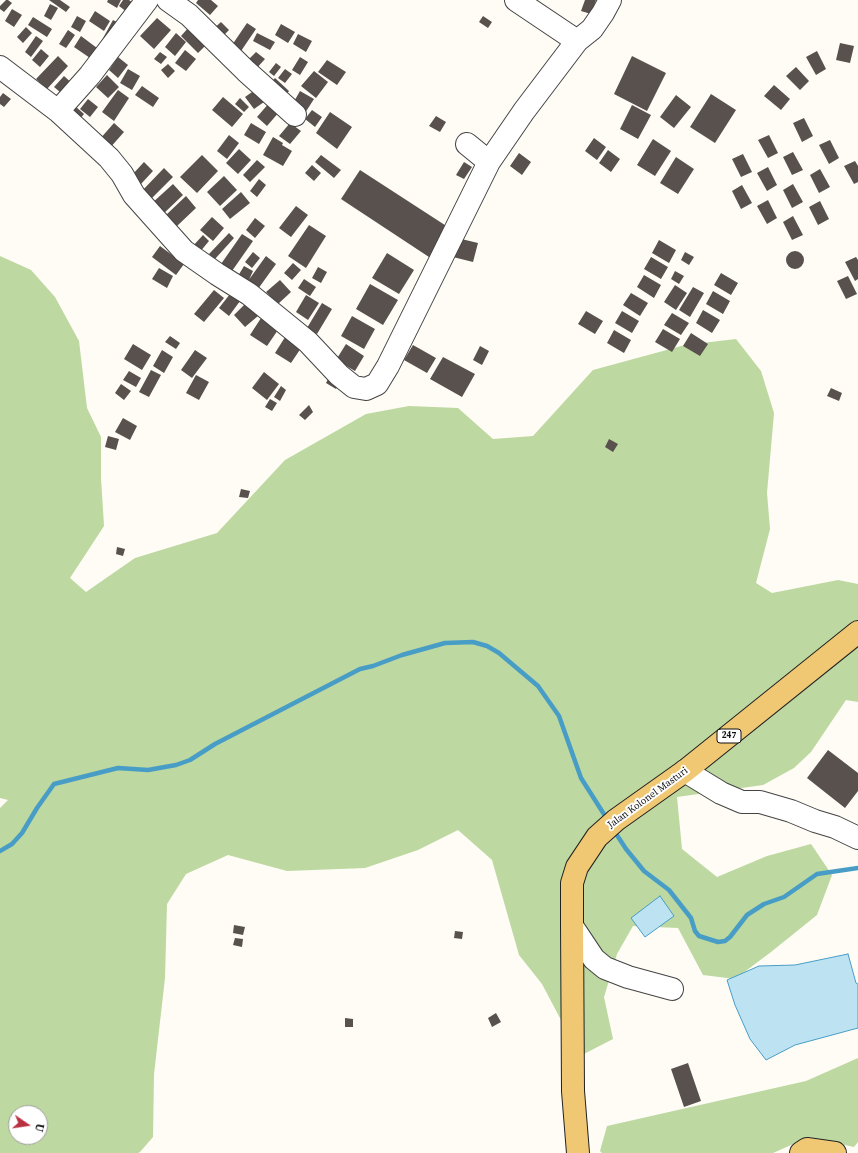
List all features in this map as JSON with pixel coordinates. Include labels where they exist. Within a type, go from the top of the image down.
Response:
[{"type":"main road","name":"Jalan Kolonel Masturi","points":[[578,1153],[573,1091],[572,926],[572,883],[577,867],[597,837],[616,820],[685,771],[858,632]]},
{"type":"main road","points":[[801,1153],[807,1149],[835,1153]]},
{"type":"street","points":[[58,111],[90,75],[147,0]]},
{"type":"street","points":[[168,0],[189,15],[246,71],[295,115]]},
{"type":"street","points":[[516,0],[577,41]]},
{"type":"street","points":[[0,67],[58,111],[109,158],[119,169],[134,195],[184,251],[249,294],[308,342],[339,375],[354,387],[366,389],[377,384],[388,366],[489,162],[524,111],[577,41],[592,29],[610,0]]},
{"type":"street","points":[[467,144],[489,162]]},
{"type":"street","points":[[685,771],[721,793],[742,802],[760,802],[791,811],[835,827],[858,838]]},
{"type":"street","points":[[572,926],[594,959],[605,968],[628,977],[672,989]]},
{"type":"green space","points":[[0,256],[31,270],[55,297],[79,341],[87,408],[101,437],[101,478],[104,526],[70,578],[86,592],[135,558],[217,533],[285,460],[366,414],[409,406],[458,408],[493,439],[533,436],[593,370],[685,345],[736,339],[761,371],[774,413],[767,493],[770,529],[756,583],[772,593],[838,580],[858,584],[858,702],[846,700],[811,752],[794,768],[763,785],[677,797],[682,849],[717,877],[767,856],[811,844],[832,875],[817,915],[735,979],[703,975],[678,928],[633,926],[617,954],[604,997],[613,1039],[580,1056],[542,984],[519,955],[492,860],[458,830],[418,850],[365,868],[287,871],[228,855],[186,874],[167,904],[165,978],[154,1074],[153,1137],[138,1153],[0,1153],[0,808],[8,800],[0,798]]},
{"type":"green space","points":[[858,1058],[858,1142],[854,1147],[809,1137],[773,1153],[602,1153],[600,1151],[607,1126],[806,1081]]},
{"type":"water","points":[[660,896],[674,916],[645,937],[631,918]]},
{"type":"water","points":[[848,954],[856,983],[858,984],[858,1028],[795,1045],[766,1060],[750,1039],[735,1005],[727,980],[759,966],[795,965]]},
{"type":"building","points":[[6,0],[12,3],[4,12],[0,9],[0,6]]},
{"type":"building","points":[[49,0],[60,0],[70,7],[66,12]]},
{"type":"building","points":[[108,0],[121,0],[117,8],[107,2]]},
{"type":"building","points":[[123,0],[129,0],[137,6],[131,15],[119,6]]},
{"type":"building","points":[[198,0],[211,0],[218,6],[210,15],[196,3]]},
{"type":"building","points":[[585,0],[596,0],[591,14],[581,11]]},
{"type":"building","points":[[50,4],[58,8],[51,20],[44,16]]},
{"type":"building","points":[[12,9],[22,15],[14,27],[5,21]]},
{"type":"building","points":[[95,11],[110,21],[104,31],[89,21]]},
{"type":"building","points":[[77,16],[86,21],[80,32],[71,27]]},
{"type":"building","points":[[483,16],[492,22],[488,28],[479,22]]},
{"type":"building","points":[[33,17],[52,29],[47,37],[28,25]]},
{"type":"building","points":[[157,18],[171,30],[154,49],[140,36]]},
{"type":"building","points":[[113,20],[119,23],[108,43],[102,40]]},
{"type":"building","points":[[221,22],[229,30],[219,40],[211,31]]},
{"type":"building","points":[[247,23],[256,29],[239,54],[230,48]]},
{"type":"building","points":[[281,24],[295,32],[288,43],[275,35]]},
{"type":"building","points":[[26,27],[32,33],[23,43],[17,37]]},
{"type":"building","points":[[189,27],[207,44],[198,53],[181,36]]},
{"type":"building","points":[[68,30],[75,35],[66,48],[59,44]]},
{"type":"building","points":[[176,33],[186,42],[175,56],[165,47]]},
{"type":"building","points":[[257,33],[275,42],[270,50],[253,41]]},
{"type":"building","points":[[298,34],[312,41],[306,52],[293,44]]},
{"type":"building","points":[[36,36],[43,41],[31,57],[25,52]]},
{"type":"building","points":[[81,36],[97,48],[90,58],[74,47]]},
{"type":"building","points":[[840,43],[854,46],[850,63],[836,60]]},
{"type":"building","points":[[41,49],[49,56],[40,67],[32,60]]},
{"type":"building","points":[[185,50],[196,59],[186,71],[175,63]]},
{"type":"building","points":[[817,51],[826,69],[816,75],[806,57]]},
{"type":"building","points":[[160,52],[167,57],[161,64],[154,59]]},
{"type":"building","points":[[256,52],[265,59],[255,70],[246,62]]},
{"type":"building","points":[[58,56],[68,66],[47,89],[36,79]]},
{"type":"building","points":[[632,56],[666,73],[647,111],[614,94]]},
{"type":"building","points":[[118,57],[128,65],[118,78],[109,70]]},
{"type":"building","points":[[300,57],[308,62],[300,75],[292,70]]},
{"type":"building","points":[[327,60],[346,72],[337,85],[318,72]]},
{"type":"building","points":[[276,63],[281,67],[274,76],[269,72]]},
{"type":"building","points":[[168,64],[175,71],[168,78],[161,70]]},
{"type":"building","points":[[796,67],[809,81],[800,90],[786,76]]},
{"type":"building","points":[[128,69],[140,76],[132,90],[120,83]]},
{"type":"building","points":[[285,69],[292,74],[285,83],[278,78]]},
{"type":"building","points":[[314,71],[328,82],[316,98],[301,86]]},
{"type":"building","points":[[107,75],[119,87],[108,98],[96,87]]},
{"type":"building","points":[[64,76],[75,86],[66,97],[54,87]]},
{"type":"building","points":[[275,78],[289,91],[283,99],[268,86]]},
{"type":"building","points":[[774,85],[790,99],[781,110],[764,96]]},
{"type":"building","points":[[142,86],[159,98],[153,107],[135,95]]},
{"type":"building","points":[[118,90],[129,98],[114,121],[102,112]]},
{"type":"building","points":[[255,90],[264,102],[254,109],[245,97]]},
{"type":"building","points":[[300,91],[314,99],[305,113],[292,105]]},
{"type":"building","points":[[3,93],[11,99],[4,107],[0,104],[0,97]]},
{"type":"building","points":[[711,94],[736,110],[715,143],[690,127]]},
{"type":"building","points":[[676,95],[691,107],[674,128],[660,117]]},
{"type":"building","points":[[223,97],[243,114],[232,127],[212,110]]},
{"type":"building","points":[[240,98],[249,107],[244,112],[235,104]]},
{"type":"building","points":[[88,99],[98,107],[90,117],[80,109]]},
{"type":"building","points":[[270,102],[280,111],[267,126],[257,117]]},
{"type":"building","points":[[632,105],[651,115],[638,139],[620,129]]},
{"type":"building","points":[[75,106],[84,114],[76,124],[67,116]]},
{"type":"building","points":[[312,110],[322,117],[315,127],[305,119]]},
{"type":"building","points":[[330,112],[352,127],[337,149],[316,133]]},
{"type":"building","points":[[436,116],[446,122],[440,132],[429,126]]},
{"type":"building","points":[[804,118],[813,136],[802,142],[793,123]]},
{"type":"building","points":[[114,123],[124,132],[109,149],[99,140]]},
{"type":"building","points":[[251,123],[266,132],[259,144],[244,135]]},
{"type":"building","points":[[290,123],[301,131],[290,144],[279,136]]},
{"type":"building","points":[[229,135],[239,143],[227,159],[217,151]]},
{"type":"building","points":[[769,135],[778,153],[768,158],[758,140]]},
{"type":"building","points":[[273,137],[292,151],[283,166],[263,155]]},
{"type":"building","points":[[594,138],[606,147],[597,160],[585,151]]},
{"type":"building","points":[[653,139],[671,151],[655,176],[637,165]]},
{"type":"building","points":[[830,140],[839,158],[829,164],[819,145]]},
{"type":"building","points":[[239,149],[251,160],[238,174],[226,163]]},
{"type":"building","points":[[608,150],[620,159],[611,172],[599,163]]},
{"type":"building","points":[[793,152],[803,170],[792,175],[783,157]]},
{"type":"building","points":[[519,153],[531,162],[522,175],[510,166]]},
{"type":"building","points":[[743,154],[752,172],[741,177],[732,159]]},
{"type":"building","points":[[202,155],[218,171],[197,193],[180,177]]},
{"type":"building","points":[[321,155],[341,170],[334,178],[315,162]]},
{"type":"building","points":[[676,157],[694,169],[678,194],[660,183]]},
{"type":"building","points":[[257,160],[265,167],[250,182],[243,175]]},
{"type":"building","points":[[855,161],[858,166],[858,182],[854,184],[844,166]]},
{"type":"building","points":[[144,162],[153,171],[141,184],[132,175]]},
{"type":"building","points":[[464,162],[472,167],[464,179],[456,175]]},
{"type":"building","points":[[312,165],[321,173],[314,181],[305,173]]},
{"type":"building","points":[[768,167],[777,185],[767,191],[757,173]]},
{"type":"building","points":[[164,168],[173,177],[148,202],[139,194]]},
{"type":"building","points":[[820,169],[830,187],[819,193],[810,175]]},
{"type":"building","points":[[360,170],[451,229],[432,259],[341,199]]},
{"type":"building","points":[[224,176],[237,190],[220,206],[207,192]]},
{"type":"building","points":[[259,179],[266,185],[257,197],[250,191]]},
{"type":"building","points":[[173,184],[183,195],[161,216],[151,204]]},
{"type":"building","points":[[793,184],[803,202],[792,208],[783,190]]},
{"type":"building","points":[[742,185],[752,203],[741,209],[732,191]]},
{"type":"building","points":[[241,192],[250,203],[230,219],[222,209]]},
{"type":"building","points":[[186,196],[196,208],[177,226],[166,215]]},
{"type":"building","points":[[768,200],[777,218],[767,224],[757,206]]},
{"type":"building","points":[[820,201],[829,219],[818,225],[809,207]]},
{"type":"building","points":[[296,206],[308,215],[291,237],[279,228]]},
{"type":"building","points":[[793,216],[803,235],[792,240],[783,222]]},
{"type":"building","points":[[212,217],[224,228],[213,241],[200,230]]},
{"type":"building","points":[[255,218],[265,226],[255,238],[246,230]]},
{"type":"building","points":[[309,225],[326,236],[306,268],[288,256]]},
{"type":"building","points":[[229,233],[234,238],[215,259],[209,254]]},
{"type":"building","points":[[242,234],[253,241],[232,271],[221,264]]},
{"type":"building","points":[[203,235],[209,241],[199,253],[192,247]]},
{"type":"building","points":[[453,237],[478,243],[473,262],[449,256]]},
{"type":"building","points":[[659,240],[676,250],[669,263],[652,253]]},
{"type":"building","points":[[160,246],[184,264],[176,275],[152,257]]},
{"type":"building","points":[[795,251],[801,254],[804,260],[801,266],[795,269],[789,266],[786,260],[789,254]]},
{"type":"building","points":[[253,252],[260,258],[252,268],[245,262]]},
{"type":"building","points":[[685,252],[694,257],[689,265],[681,260]]},
{"type":"building","points":[[387,253],[414,270],[399,294],[372,278]]},
{"type":"building","points":[[266,256],[276,264],[258,289],[248,281]]},
{"type":"building","points":[[651,257],[668,267],[661,279],[644,269]]},
{"type":"building","points":[[856,257],[858,260],[858,279],[855,281],[845,262]]},
{"type":"building","points":[[293,263],[301,270],[292,280],[284,273]]},
{"type":"building","points":[[244,266],[253,271],[248,282],[238,276]]},
{"type":"building","points":[[318,267],[327,272],[321,283],[312,278]]},
{"type":"building","points":[[159,268],[173,276],[167,288],[152,279]]},
{"type":"building","points":[[675,271],[684,276],[679,284],[671,279]]},
{"type":"building","points":[[721,273],[738,283],[731,295],[714,285]]},
{"type":"building","points":[[644,275],[661,285],[654,298],[637,287]]},
{"type":"building","points":[[848,276],[857,294],[846,299],[837,281]]},
{"type":"building","points":[[304,279],[316,287],[310,296],[298,288]]},
{"type":"building","points":[[280,280],[291,292],[278,304],[266,292]]},
{"type":"building","points":[[370,284],[398,300],[383,325],[356,309]]},
{"type":"building","points":[[675,285],[687,293],[676,310],[664,302]]},
{"type":"building","points":[[693,287],[704,293],[690,317],[679,310]]},
{"type":"building","points":[[234,289],[243,297],[229,316],[219,308]]},
{"type":"building","points":[[214,290],[224,298],[204,322],[194,314]]},
{"type":"building","points":[[713,291],[730,301],[723,314],[706,304]]},
{"type":"building","points":[[631,293],[648,303],[640,316],[623,305]]},
{"type":"building","points":[[306,295],[319,303],[308,320],[296,312]]},
{"type":"building","points":[[246,303],[258,316],[245,327],[234,315]]},
{"type":"building","points":[[322,303],[332,309],[317,334],[307,328]]},
{"type":"building","points":[[703,310],[720,320],[712,333],[696,323]]},
{"type":"building","points":[[586,311],[603,321],[595,334],[578,324]]},
{"type":"building","points":[[622,311],[639,321],[632,333],[615,323]]},
{"type":"building","points":[[672,313],[689,323],[681,335],[664,325]]},
{"type":"building","points":[[263,315],[280,327],[267,346],[250,335]]},
{"type":"building","points":[[352,316],[375,329],[364,349],[341,336]]},
{"type":"building","points":[[663,329],[680,339],[672,352],[655,342]]},
{"type":"building","points":[[614,330],[631,340],[624,353],[607,343]]},
{"type":"building","points":[[691,333],[708,344],[700,356],[683,346]]},
{"type":"building","points":[[287,334],[303,345],[291,363],[275,353]]},
{"type":"building","points":[[170,336],[180,343],[176,349],[165,342]]},
{"type":"building","points":[[133,344],[151,355],[142,370],[124,359]]},
{"type":"building","points":[[346,344],[364,356],[355,371],[336,360]]},
{"type":"building","points":[[413,345],[436,358],[427,373],[404,360]]},
{"type":"building","points":[[480,346],[489,351],[482,365],[473,360]]},
{"type":"building","points":[[162,350],[173,357],[164,373],[153,366]]},
{"type":"building","points":[[195,350],[207,358],[192,378],[181,370]]},
{"type":"building","points":[[443,357],[475,374],[462,397],[430,379]]},
{"type":"building","points":[[151,370],[161,375],[149,397],[139,392]]},
{"type":"building","points":[[129,371],[141,378],[136,387],[123,380]]},
{"type":"building","points":[[264,372],[279,384],[267,400],[252,388]]},
{"type":"building","points":[[331,373],[341,379],[336,389],[326,383]]},
{"type":"building","points":[[196,375],[209,382],[199,400],[186,393]]},
{"type":"building","points":[[121,384],[131,391],[124,400],[115,393]]},
{"type":"building","points":[[281,386],[286,390],[280,401],[274,397]]},
{"type":"building","points":[[831,388],[842,393],[839,401],[827,396]]},
{"type":"building","points":[[270,399],[277,403],[272,411],[265,407]]},
{"type":"building","points":[[309,405],[313,412],[305,420],[299,415]]},
{"type":"building","points":[[123,418],[137,426],[130,440],[115,432]]},
{"type":"building","points":[[108,436],[119,439],[116,450],[105,447]]},
{"type":"building","points":[[609,439],[618,444],[613,452],[605,447]]},
{"type":"building","points":[[241,489],[250,491],[248,498],[239,497]]},
{"type":"building","points":[[117,547],[125,549],[123,556],[116,554]]},
{"type":"building","points":[[828,750],[858,773],[858,791],[845,808],[807,778]]},
{"type":"building","points":[[234,925],[245,927],[243,935],[233,933]]},
{"type":"building","points":[[455,931],[463,932],[462,939],[454,938]]},
{"type":"building","points":[[235,938],[243,939],[242,947],[233,945]]},
{"type":"building","points":[[496,1013],[501,1022],[492,1027],[488,1018]]},
{"type":"building","points":[[345,1018],[353,1019],[353,1027],[345,1027]]},
{"type":"building","points":[[688,1063],[701,1101],[684,1107],[671,1069]]},
{"type":"waterway","points":[[0,851],[12,844],[22,833],[54,784],[118,768],[148,770],[176,765],[190,760],[215,744],[360,669],[445,643],[473,642],[487,646],[499,653],[538,686],[559,716],[581,778],[607,819]]},
{"type":"waterway","points":[[613,829],[626,849],[644,871],[669,890],[691,918],[695,931],[699,936],[718,942],[725,941],[730,937],[747,915],[764,904],[784,897],[817,874],[858,868]]}]
